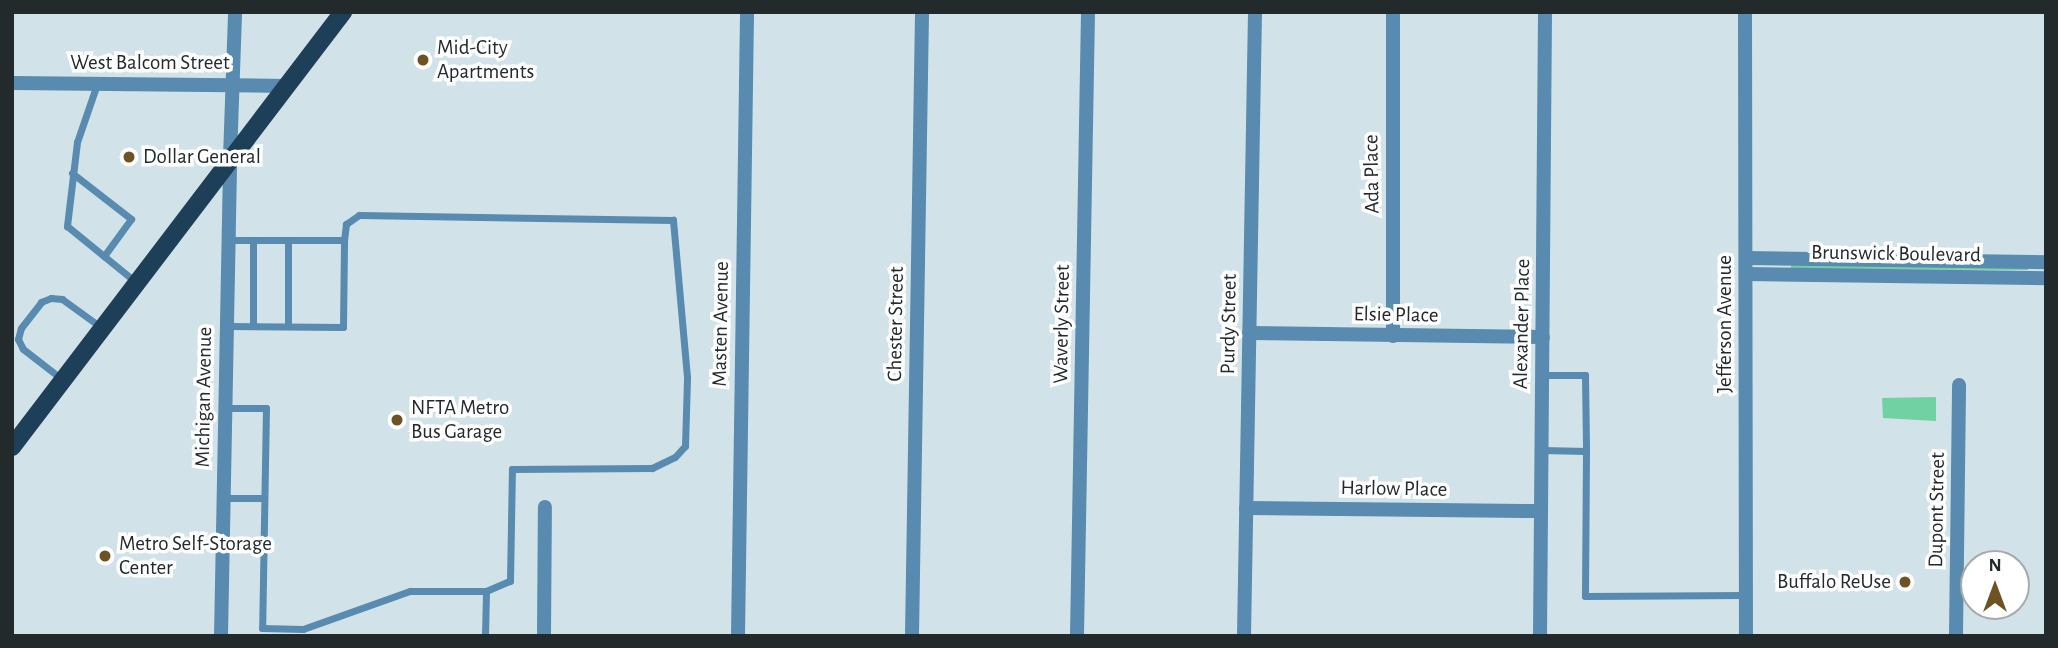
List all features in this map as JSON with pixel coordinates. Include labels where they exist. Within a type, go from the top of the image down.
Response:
[{"type":"main road","points":[[12,447],[343,12]]},
{"type":"street","name":"Michigan Avenue","points":[[221,636],[235,12]]},
{"type":"street","name":"Masten Avenue","points":[[738,636],[747,12]]},
{"type":"street","name":"Chester Street","points":[[912,636],[922,12]]},
{"type":"street","name":"Waverly Street","points":[[1077,636],[1088,12]]},
{"type":"street","name":"Purdy Street","points":[[1244,636],[1255,12]]},
{"type":"street","name":"Ada Place","points":[[1393,12],[1393,336]]},
{"type":"street","name":"Alexander Place","points":[[1540,636],[1545,12]]},
{"type":"street","name":"Jefferson Avenue","points":[[1745,12],[1746,636]]},
{"type":"street","name":"West Balcom Street","points":[[12,83],[287,86]]},
{"type":"street","name":"Brunswick Boulevard","points":[[1746,258],[2046,262]]},
{"type":"street","name":"Brunswick Boulevard","points":[[1746,274],[2046,278]]},
{"type":"street","name":"Elsie Place","points":[[1249,333],[1543,337]]},
{"type":"street","name":"Dupont Street","points":[[1956,636],[1959,385]]},
{"type":"street","points":[[544,636],[545,507]]},
{"type":"street","name":"Harlow Place","points":[[1246,508],[1541,511]]},
{"type":"lane","points":[[97,84],[72,173],[67,226],[138,284]]},
{"type":"lane","points":[[72,173],[131,219],[104,256]]},
{"type":"lane","points":[[225,408],[265,408],[262,628],[303,629],[410,591],[486,591],[510,581],[512,469],[652,468],[675,457],[685,446],[687,377],[673,220],[359,215],[346,224],[343,327],[227,326]]},
{"type":"lane","points":[[229,240],[344,240]]},
{"type":"lane","points":[[253,240],[253,326]]},
{"type":"lane","points":[[288,240],[288,326]]},
{"type":"lane","points":[[64,381],[23,349],[18,339],[34,311],[51,298],[62,299],[103,329]]},
{"type":"lane","points":[[1542,375],[1586,375],[1585,596],[1746,595]]},
{"type":"lane","points":[[1542,450],[1586,450]]},
{"type":"lane","points":[[223,498],[264,498]]},
{"type":"lane","points":[[485,636],[486,591]]},
{"type":"green space","points":[[1791,264],[2028,268],[2028,270],[1791,269]]},
{"type":"green space","points":[[1936,397],[1936,421],[1883,418],[1882,398]]},
{"type":"place","name":"Mid-City Apartments","points":[[423,60]]},
{"type":"place","name":"Dollar General","points":[[129,157]]},
{"type":"place","name":"NFTA Metro Bus Garage","points":[[397,420]]},
{"type":"place","name":"Metro Self-Storage Center","points":[[105,556]]},
{"type":"place","name":"Buffalo ReUse","points":[[1905,582]]}]
